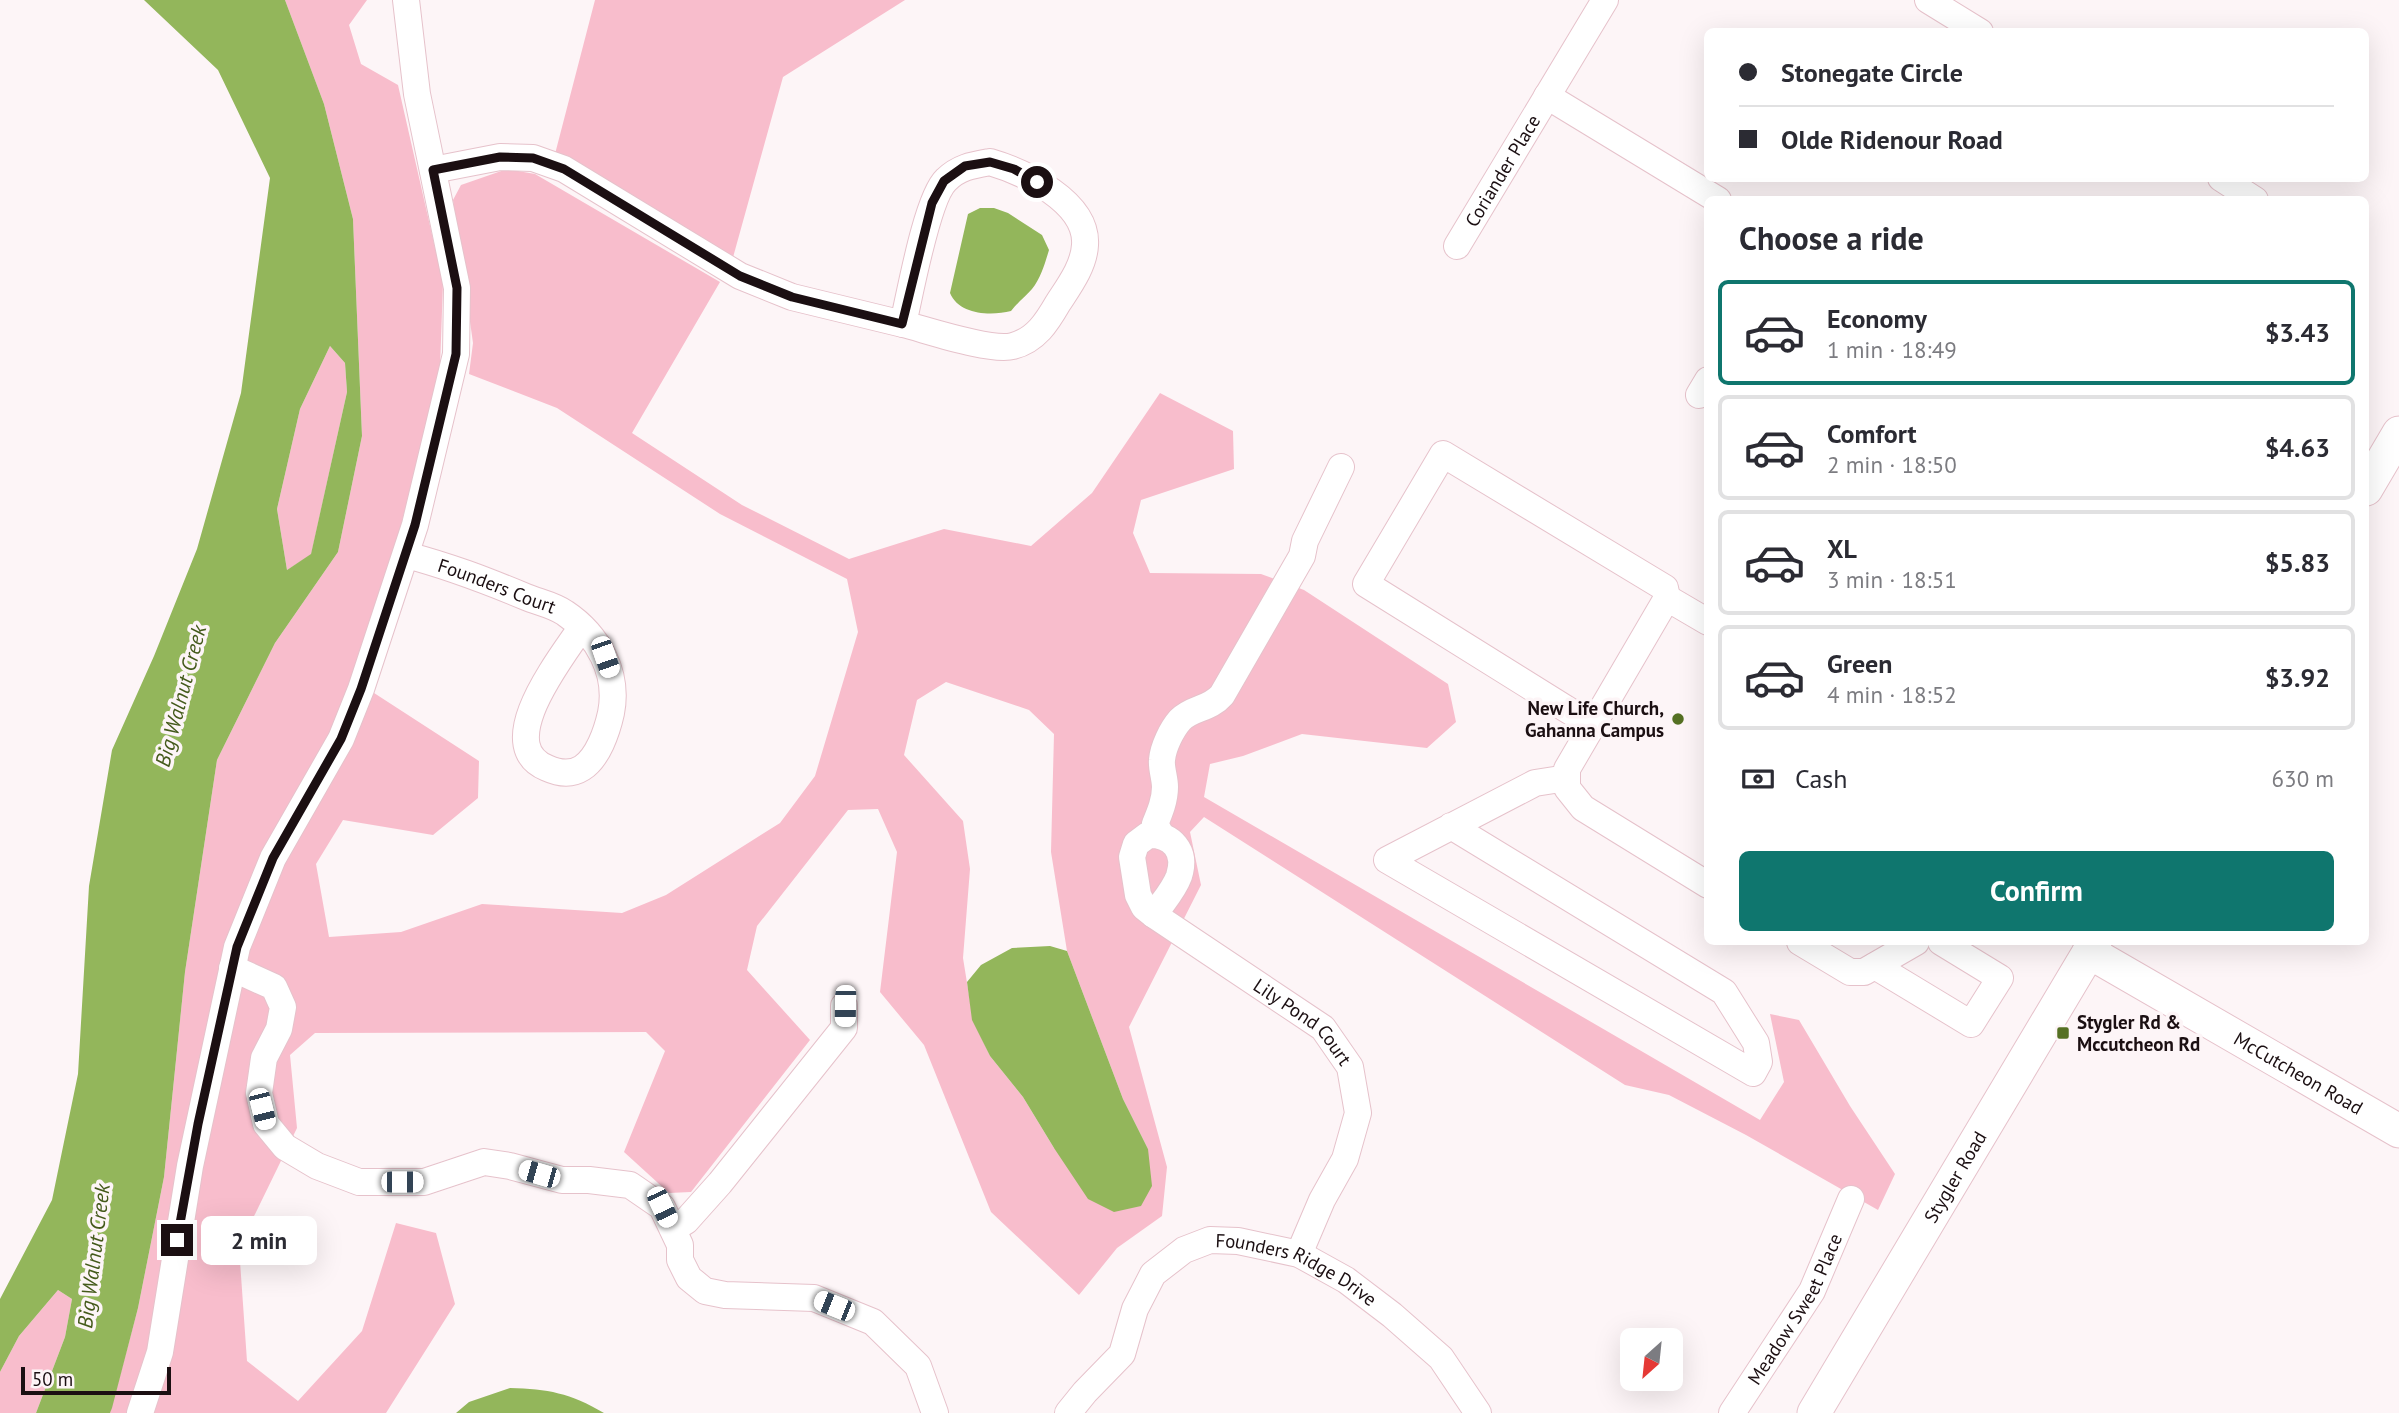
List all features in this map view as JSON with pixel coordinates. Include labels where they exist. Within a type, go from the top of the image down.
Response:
[{"type":"main road","points":[[2369,484],[2399,433]]},
{"type":"main road","name":"McCutcheon Road","points":[[2085,945],[2399,1131]]},
{"type":"main road","name":"Stygler Road","points":[[1814,1413],[2085,945]]},
{"type":"street","points":[[140,1413],[160,1352],[190,1166],[237,947],[273,858],[341,739],[361,689],[415,525],[456,354],[457,288],[417,94],[406,0]]},
{"type":"street","name":"Coriander Place","points":[[1457,246],[1605,0]]},
{"type":"street","points":[[1928,0],[1974,28]]},
{"type":"street","points":[[1547,96],[1711,196]]},
{"type":"street","points":[[433,170],[500,157],[533,158],[564,169],[740,276],[792,297],[902,324],[988,345],[1011,347],[1033,338],[1048,320],[1077,271],[1085,244],[1078,216],[1059,196],[1014,169],[990,162],[965,166],[944,181],[932,203],[902,324]]},
{"type":"street","points":[[2227,182],[2249,196]]},
{"type":"street","points":[[1592,725],[1366,584],[1443,454],[1665,589],[1667,598],[1567,769],[1567,788],[1583,808],[1704,883]]},
{"type":"street","points":[[1154,915],[1180,875],[1180,854],[1173,841],[1161,835],[1155,824],[1163,803],[1165,788],[1162,759],[1166,744],[1180,720],[1194,711],[1215,704],[1222,695],[1301,556],[1305,541],[1341,467]]},
{"type":"street","name":"Founders Court","points":[[406,555],[455,568],[565,612],[581,628],[595,643],[608,664],[612,684],[611,714],[602,742],[587,764],[580,770],[556,772],[540,765],[527,750],[525,741],[528,718],[536,698],[581,628]]},
{"type":"street","points":[[1667,598],[1704,620]]},
{"type":"street","points":[[1451,826],[1724,992],[1756,1043],[1759,1062],[1752,1073],[1387,859],[1451,826],[1535,783],[1567,778]]},
{"type":"street","name":"Lily Pond Court","points":[[1161,835],[1147,835],[1136,844],[1132,857],[1138,895],[1143,907],[1323,1028],[1350,1067],[1358,1113],[1345,1159],[1322,1200],[1299,1254]]},
{"type":"street","points":[[1805,945],[1850,972],[1864,972],[1911,945]]},
{"type":"street","points":[[1875,966],[1971,1024],[2000,978],[1946,945]]},
{"type":"street","points":[[232,968],[274,987],[284,1007],[279,1029],[264,1058],[259,1093],[266,1124],[285,1147],[306,1160],[359,1182],[424,1182],[484,1162],[562,1180],[630,1185],[662,1207],[680,1245],[680,1260],[689,1278],[705,1291],[725,1295],[814,1298],[873,1322],[918,1366],[935,1413]]},
{"type":"street","points":[[673,1229],[686,1222],[720,1183],[844,1028],[845,1006]]},
{"type":"street","name":"Meadow Sweet Place","points":[[1732,1413],[1812,1291],[1851,1199]]},
{"type":"street","name":"Founders Ridge Drive","points":[[1068,1413],[1122,1354],[1135,1309],[1153,1273],[1184,1250],[1210,1240],[1238,1241],[1299,1254],[1346,1280],[1392,1315],[1441,1358],[1478,1413]]},
{"type":"shaded area","points":[[285,0],[367,0],[349,25],[361,64],[398,85],[443,283],[440,367],[392,562],[354,680],[479,761],[478,798],[433,835],[343,820],[316,864],[329,937],[401,932],[482,904],[622,913],[666,895],[780,823],[815,776],[858,632],[847,579],[720,514],[557,408],[469,374],[473,343],[453,200],[461,185],[507,169],[535,174],[720,282],[632,433],[742,505],[849,559],[944,529],[1031,546],[1092,493],[1160,393],[1233,431],[1234,469],[1141,500],[1133,533],[1150,573],[1261,574],[1304,590],[1448,684],[1456,722],[1427,748],[1302,734],[1243,756],[1210,764],[1204,797],[1760,1120],[1784,1082],[1770,1014],[1799,1020],[1850,1106],[1895,1174],[1878,1210],[1669,1095],[1625,1085],[1204,817],[1190,832],[1201,885],[1129,1027],[1167,1167],[1162,1216],[1117,1248],[1079,1295],[991,1212],[924,1045],[880,992],[897,852],[878,809],[848,810],[757,926],[747,970],[810,1040],[691,1192],[669,1193],[624,1152],[665,1051],[646,1032],[315,1033],[290,1055],[297,1128],[239,1247],[247,1361],[298,1401],[362,1331],[396,1223],[436,1233],[455,1304],[386,1413],[110,1413],[138,1308],[164,1177],[185,972],[217,760],[275,643],[338,552],[362,436],[353,219],[324,104]],"holes":[[[946,682],[1029,710],[1054,734],[1051,852],[1067,951],[1123,1099],[1148,1149],[1054,1148],[1023,1097],[990,1056],[973,1020],[963,958],[970,869],[963,821],[904,755],[917,700]]]},
{"type":"shaded area","points":[[595,0],[905,0],[783,77],[732,261],[555,154]]},
{"type":"shaded area","points":[[330,346],[345,363],[347,392],[311,555],[287,570],[277,509],[300,409]]},
{"type":"shaded area","points":[[58,1290],[72,1299],[65,1337],[36,1413],[0,1413],[0,1372],[19,1336]]},
{"type":"water","name":"Big Walnut Creek","points":[[144,0],[285,0],[324,104],[353,219],[362,436],[338,552],[275,643],[217,760],[185,972],[164,1177],[138,1308],[112,1408],[110,1413],[36,1413],[65,1337],[72,1299],[58,1290],[19,1336],[0,1372],[0,1299],[52,1200],[78,1074],[89,886],[112,750],[197,549],[241,393],[270,178],[218,70]],"holes":[[[330,346],[345,363],[347,392],[311,554],[287,570],[277,509],[300,409]]]},
{"type":"water","points":[[980,208],[994,208],[1008,213],[1042,235],[1049,250],[1035,285],[1011,311],[985,313],[968,310],[954,300],[950,293],[968,214]]},
{"type":"water","points":[[1050,946],[1067,951],[1123,1099],[1148,1149],[1152,1186],[1141,1206],[1114,1212],[1088,1199],[1023,1097],[990,1056],[972,1020],[967,982],[981,965],[1012,948]]},
{"type":"water","points":[[510,1388],[558,1393],[604,1413],[456,1413],[469,1402]]},
{"type":"place","name":"New Life Church, Gahanna Campus","points":[[1678,719]]},
{"type":"place","name":"Stygler Rd & Mccutcheon Rd","points":[[2063,1033]]},
{"type":"route","points":[[177,1240],[198,1124],[237,947],[273,858],[341,739],[361,689],[415,525],[456,354],[457,288],[433,170],[500,157],[533,158],[564,169],[740,276],[792,297],[902,324],[932,203],[944,181],[965,166],[990,162],[1014,169],[1037,182]]}]
